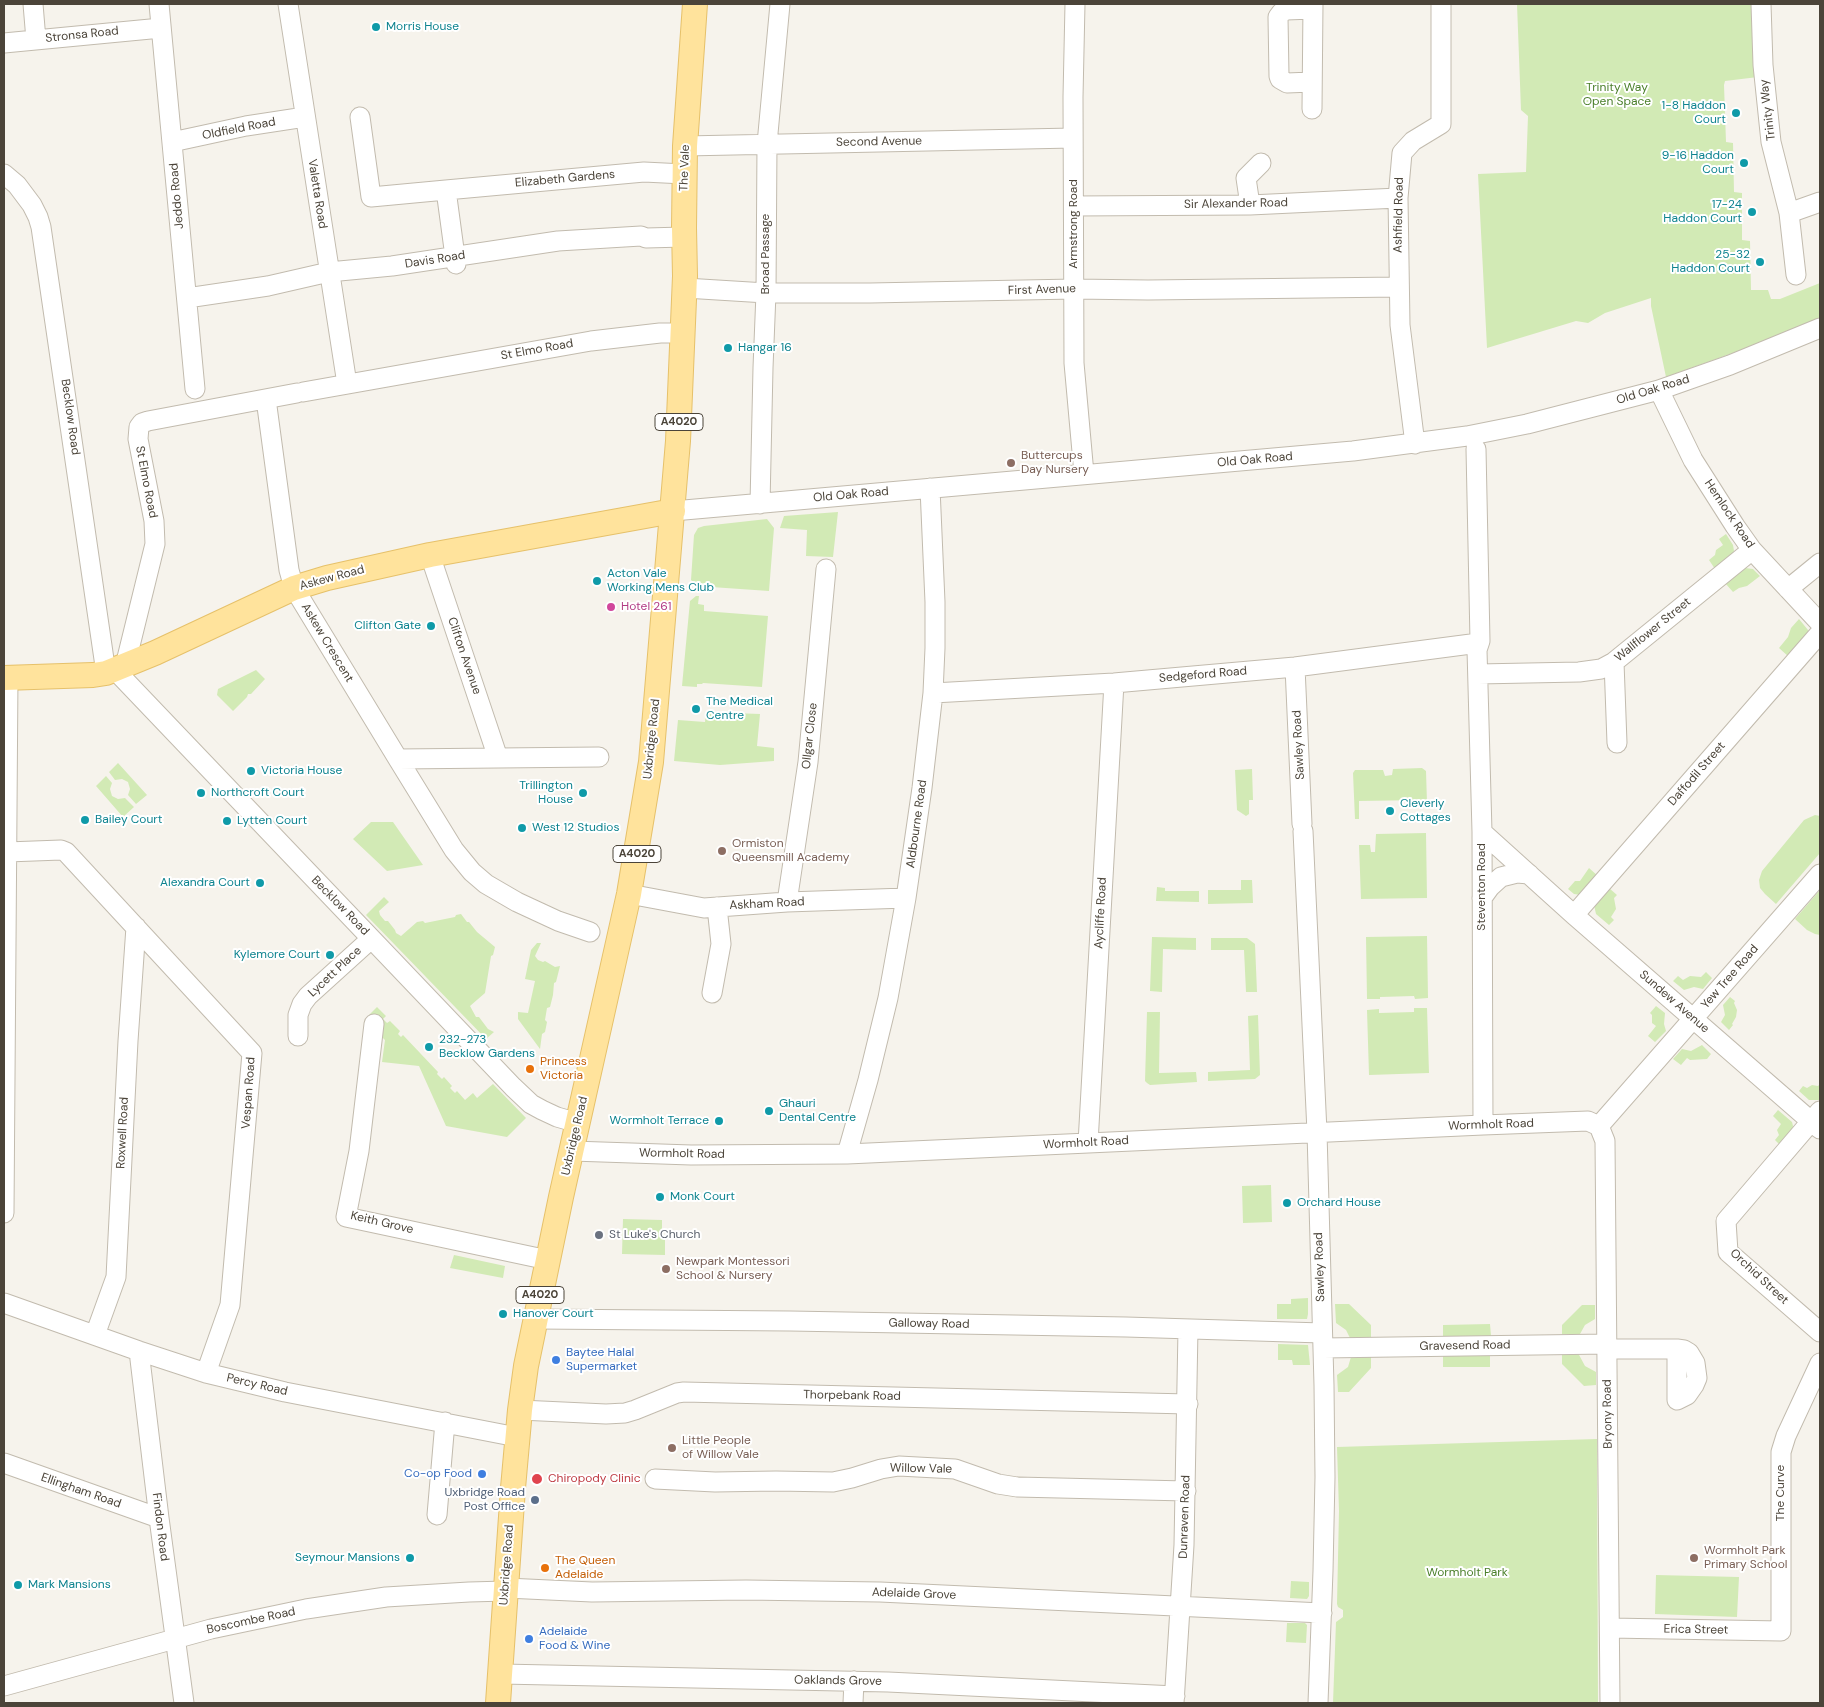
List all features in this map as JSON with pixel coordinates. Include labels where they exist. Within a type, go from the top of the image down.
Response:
[{"type":"main road","name":"The Vale","points":[[683,333],[685,288],[685,146],[695,4]]},
{"type":"main road","name":"A4020","points":[[673,511],[683,333]]},
{"type":"main road","name":"Askew Road","points":[[6,678],[93,675],[116,670],[294,588],[326,578],[430,555],[673,511]]},
{"type":"main road","name":"Uxbridge Road","points":[[498,1703],[520,1410],[535,1320],[630,894],[651,762],[673,511]]},
{"type":"street","points":[[33,4],[36,40]]},
{"type":"street","name":"Jeddo Road","points":[[159,4],[195,389]]},
{"type":"street","name":"Valetta Road","points":[[288,4],[347,384]]},
{"type":"street","name":"Broad Passage","points":[[760,504],[766,293],[766,144],[780,4]]},
{"type":"street","name":"Armstrong Road","points":[[1075,4],[1073,138],[1074,363],[1084,474]]},
{"type":"street","name":"Ashfield Road","points":[[1415,444],[1400,325],[1398,198],[1402,154],[1413,141],[1441,124],[1440,4]]},
{"type":"street","name":"Trinity Way","points":[[1760,4],[1763,65],[1771,142],[1789,213],[1796,274]]},
{"type":"street","points":[[1312,82],[1287,83],[1280,79],[1278,17],[1286,10],[1313,6],[1312,109]]},
{"type":"street","name":"Stronsa Road","points":[[4,43],[161,28]]},
{"type":"street","name":"Oldfield Road","points":[[172,142],[246,126],[305,117]]},
{"type":"street","name":"Elizabeth Gardens","points":[[360,117],[371,197],[644,172],[684,174]]},
{"type":"street","name":"Second Avenue","points":[[685,146],[1073,138]]},
{"type":"street","points":[[1250,205],[1246,178],[1261,163]]},
{"type":"street","name":"Becklow Road","points":[[4,174],[17,185],[32,205],[38,217],[45,245],[116,670],[371,939],[526,1099],[549,1114],[578,1123]]},
{"type":"street","points":[[446,190],[456,260]]},
{"type":"street","name":"Sir Alexander Road","points":[[1074,206],[1250,205],[1398,198]]},
{"type":"street","points":[[1789,213],[1820,202]]},
{"type":"street","name":"Davis Road","points":[[187,298],[268,286],[329,272],[456,260],[558,241],[641,236],[646,238],[684,238]]},
{"type":"street","name":"First Avenue","points":[[685,288],[766,293],[1399,287]]},
{"type":"street","name":"Old Oak Road","points":[[673,511],[1193,466],[1415,444],[1472,443],[1526,424],[1659,390],[1730,365],[1820,328]]},
{"type":"street","name":"St Elmo Road","points":[[116,670],[155,544],[154,521],[138,439],[139,427],[142,423],[347,384],[591,341],[660,333],[683,333]]},
{"type":"street","name":"Hemlock Road","points":[[1659,390],[1693,460],[1752,550],[1820,623]]},
{"type":"street","name":"Askew Crescent","points":[[266,399],[289,570],[294,588],[454,850],[472,872],[486,884],[517,902],[558,921],[590,932]]},
{"type":"street","name":"Steventon Road","points":[[1472,443],[1474,647],[1478,674],[1482,832],[1483,1125]]},
{"type":"street","name":"Aldbourne Road","points":[[847,1154],[886,1006],[906,898],[922,788],[933,693],[935,602],[930,488]]},
{"type":"street","name":"Wallflower Street","points":[[1478,674],[1590,671],[1601,669],[1614,662],[1752,550]]},
{"type":"street","name":"Clifton Avenue","points":[[430,555],[498,758]]},
{"type":"street","points":[[1788,589],[1820,563]]},
{"type":"street","name":"Ollgar Close","points":[[787,902],[808,762],[826,568]]},
{"type":"street","name":"Daffodil Street","points":[[1574,915],[1820,633]]},
{"type":"street","name":"Sedgeford Road","points":[[933,693],[1114,683],[1295,667],[1474,647]]},
{"type":"street","points":[[1614,662],[1617,743]]},
{"type":"street","name":"Sawley Road","points":[[1295,667],[1317,1132],[1323,1341],[1325,1477],[1318,1703]]},
{"type":"street","points":[[4,1213],[7,852],[6,678]]},
{"type":"street","name":"Aycliffe Road","points":[[1088,1143],[1114,683]]},
{"type":"street","points":[[398,759],[599,757]]},
{"type":"street","name":"Sundew Avenue","points":[[1482,832],[1694,1019],[1817,1120]]},
{"type":"street","name":"Vespan Road","points":[[7,852],[61,850],[66,852],[252,1053],[230,1305],[206,1372]]},
{"type":"street","points":[[1482,898],[1501,877],[1517,873],[1529,874]]},
{"type":"street","name":"Yew Tree Road","points":[[1600,1126],[1820,874]]},
{"type":"street","name":"Askham Road","points":[[630,894],[704,908],[787,902],[906,898]]},
{"type":"street","points":[[712,993],[721,944],[717,907]]},
{"type":"street","name":"Roxwell Road","points":[[95,1336],[116,1277],[136,926]]},
{"type":"street","name":"Lycett Place","points":[[298,1036],[298,1014],[305,1000],[371,939]]},
{"type":"street","name":"Keith Grove","points":[[374,1024],[359,1151],[346,1217],[548,1260]]},
{"type":"street","name":"Orchid Street","points":[[1817,1120],[1726,1221],[1728,1252],[1820,1332]]},
{"type":"street","name":"Wormholt Road","points":[[572,1151],[691,1155],[847,1154],[1588,1121],[1600,1126]]},
{"type":"street","name":"Bryony Road","points":[[1600,1126],[1605,1141],[1610,1703]]},
{"type":"street","name":"Percy Road","points":[[4,1303],[95,1336],[206,1372],[285,1392],[517,1437]]},
{"type":"street","name":"Galloway Road","points":[[535,1320],[790,1321],[1188,1330],[1323,1341]]},
{"type":"street","name":"Dunraven Road","points":[[1174,1700],[1181,1606],[1186,1491],[1188,1330]]},
{"type":"street","name":"Gravesend Road","points":[[1323,1341],[1677,1349]]},
{"type":"street","name":"Findon Road","points":[[139,1351],[174,1638],[184,1703]]},
{"type":"street","name":"The Curve","points":[[1781,1632],[1781,1452],[1786,1436],[1820,1363]]},
{"type":"street","name":"Thorpebank Road","points":[[520,1410],[606,1414],[625,1412],[684,1392],[1188,1404]]},
{"type":"street","points":[[437,1515],[445,1422]]},
{"type":"street","name":"Ellingham Road","points":[[4,1463],[159,1518]]},
{"type":"street","name":"Willow Vale","points":[[655,1479],[716,1482],[776,1480],[833,1482],[843,1481],[889,1467],[917,1467],[955,1469],[998,1484],[1017,1487],[1186,1491]]},
{"type":"street","name":"Adelaide Grove","points":[[506,1590],[592,1592],[746,1590],[880,1592],[1322,1613]]},
{"type":"street","name":"Boscombe Road","points":[[6,1681],[247,1621],[352,1602],[427,1594],[506,1590]]},
{"type":"street","name":"Erica Street","points":[[1610,1628],[1781,1632]]},
{"type":"street","name":"Oaklands Grove","points":[[500,1674],[854,1681],[1174,1700]]},
{"type":"street","points":[[853,1703],[854,1681]]},
{"type":"green space","name":"Trinity Way Open Space","points":[[1517,4],[1753,4],[1758,77],[1725,81],[1724,85],[1726,142],[1733,143],[1734,192],[1742,193],[1742,240],[1750,241],[1751,290],[1768,290],[1771,299],[1780,299],[1820,283],[1820,319],[1666,377],[1651,298],[1605,313],[1588,323],[1576,321],[1487,348],[1478,174],[1526,172],[1528,116],[1521,110]]},
{"type":"green space","points":[[838,512],[833,557],[806,556],[807,530],[780,528],[784,516]]},
{"type":"green space","points":[[767,519],[774,528],[769,591],[697,586],[691,580],[694,535],[698,528]]},
{"type":"green space","points":[[1726,534],[1733,545],[1734,551],[1732,555],[1715,569],[1709,560],[1715,555],[1716,550],[1723,545],[1719,539]]},
{"type":"green space","points":[[1745,568],[1753,569],[1760,576],[1747,586],[1733,592],[1725,583]]},
{"type":"green space","points":[[699,596],[698,604],[704,605],[704,611],[768,616],[762,687],[703,683],[697,684],[697,687],[682,686],[690,601]]},
{"type":"green space","points":[[1799,619],[1808,630],[1808,634],[1789,657],[1779,648]]},
{"type":"green space","points":[[256,670],[265,679],[233,711],[217,695],[218,689]]},
{"type":"green space","points":[[706,712],[760,714],[757,746],[774,748],[774,761],[720,765],[674,761],[678,720],[705,722]]},
{"type":"green space","points":[[118,763],[147,795],[136,804],[128,795],[130,789],[128,782],[122,779],[115,780],[109,772]]},
{"type":"green space","points":[[1422,768],[1426,771],[1427,803],[1422,803],[1421,800],[1359,801],[1359,819],[1355,819],[1353,773],[1355,770],[1383,770],[1385,776],[1392,775],[1393,769]]},
{"type":"green space","points":[[1252,769],[1253,800],[1249,800],[1249,814],[1246,816],[1237,810],[1235,770]]},
{"type":"green space","points":[[106,776],[112,783],[110,789],[112,796],[118,799],[125,798],[134,807],[123,817],[96,786]]},
{"type":"green space","points":[[1815,815],[1820,816],[1820,853],[1776,904],[1760,888],[1759,880],[1762,871],[1804,820]]},
{"type":"green space","points":[[371,822],[393,822],[423,865],[387,871],[353,839]]},
{"type":"green space","points":[[1426,833],[1427,898],[1361,899],[1359,845],[1370,845],[1371,852],[1375,852],[1376,834]]},
{"type":"green space","points":[[1589,868],[1598,876],[1581,895],[1574,894],[1568,889],[1575,881],[1580,881]]},
{"type":"green space","points":[[1241,880],[1252,880],[1253,903],[1208,904],[1208,890],[1241,890]]},
{"type":"green space","points":[[1157,887],[1165,888],[1165,891],[1199,891],[1199,902],[1156,901]]},
{"type":"green space","points":[[1609,888],[1617,895],[1614,898],[1616,909],[1611,917],[1614,920],[1609,925],[1596,914],[1594,905]]},
{"type":"green space","points":[[1820,890],[1820,935],[1807,930],[1795,919]]},
{"type":"green space","points":[[384,897],[389,902],[379,911],[380,915],[401,936],[417,922],[423,921],[425,923],[461,914],[477,932],[495,947],[491,956],[485,993],[470,1006],[476,1017],[479,1017],[488,1029],[494,1032],[486,1039],[366,915]]},
{"type":"green space","points":[[1427,936],[1428,998],[1415,999],[1414,996],[1367,999],[1366,937]]},
{"type":"green space","points":[[1152,937],[1196,938],[1196,950],[1163,949],[1162,992],[1150,991]]},
{"type":"green space","points":[[1211,938],[1247,938],[1255,944],[1257,992],[1246,992],[1244,950],[1211,950]]},
{"type":"green space","points":[[537,943],[541,943],[535,956],[538,960],[545,961],[555,967],[560,966],[556,982],[554,983],[550,1007],[547,1008],[545,1020],[547,1022],[545,1032],[542,1034],[540,1049],[518,1019],[518,1012],[528,1013],[535,981],[525,979],[531,950]]},
{"type":"green space","points":[[1706,972],[1712,978],[1703,989],[1694,987],[1684,990],[1673,981],[1678,976],[1683,980],[1690,976],[1701,977]]},
{"type":"green space","points":[[1730,997],[1735,1001],[1737,1010],[1733,1025],[1729,1030],[1721,1022],[1725,1015],[1723,1005]]},
{"type":"green space","points":[[1656,1006],[1665,1013],[1664,1024],[1666,1031],[1655,1042],[1648,1036],[1656,1026],[1652,1023],[1652,1015],[1650,1013]]},
{"type":"green space","points":[[377,1007],[386,1016],[383,1019],[387,1023],[390,1021],[400,1031],[398,1034],[401,1037],[403,1035],[438,1072],[437,1074],[442,1079],[444,1077],[455,1093],[457,1091],[465,1100],[473,1093],[477,1098],[493,1084],[526,1118],[507,1137],[446,1126],[419,1066],[382,1062],[385,1040],[376,1031],[381,1026],[369,1015]]},
{"type":"green space","points":[[1414,1008],[1427,1008],[1429,1073],[1369,1075],[1367,1010],[1379,1009],[1379,1013],[1414,1012]]},
{"type":"green space","points":[[1147,1012],[1160,1012],[1159,1073],[1196,1072],[1197,1082],[1150,1085],[1145,1081]]},
{"type":"green space","points":[[1258,1015],[1260,1075],[1255,1079],[1208,1081],[1208,1072],[1250,1070],[1248,1016]]},
{"type":"green space","points":[[1702,1045],[1711,1054],[1707,1059],[1690,1060],[1687,1058],[1681,1065],[1673,1059],[1682,1049],[1691,1051]]},
{"type":"green space","points":[[1820,1084],[1820,1100],[1809,1100],[1799,1091],[1803,1086],[1807,1088]]},
{"type":"green space","points":[[1778,1110],[1792,1122],[1793,1126],[1792,1131],[1780,1145],[1775,1140],[1779,1135],[1777,1130],[1781,1124],[1773,1116]]},
{"type":"green space","points":[[1271,1185],[1272,1222],[1243,1223],[1242,1186]]},
{"type":"green space","points":[[623,1219],[662,1220],[665,1255],[622,1254]]},
{"type":"green space","points":[[454,1255],[505,1266],[503,1278],[450,1268]]},
{"type":"green space","points":[[1308,1298],[1307,1319],[1277,1319],[1277,1304],[1291,1304],[1291,1299]]},
{"type":"green space","points":[[1335,1304],[1349,1304],[1371,1325],[1371,1338],[1350,1338],[1346,1330],[1336,1323]]},
{"type":"green space","points":[[1582,1305],[1595,1305],[1595,1319],[1585,1325],[1580,1334],[1562,1334],[1562,1325]]},
{"type":"green space","points":[[1490,1324],[1491,1336],[1443,1337],[1443,1325]]},
{"type":"green space","points":[[1278,1344],[1308,1345],[1310,1365],[1293,1365],[1292,1360],[1278,1360]]},
{"type":"green space","points":[[1562,1353],[1578,1353],[1585,1366],[1596,1372],[1596,1385],[1584,1386],[1562,1364]]},
{"type":"green space","points":[[1490,1354],[1490,1367],[1443,1367],[1443,1355]]},
{"type":"green space","points":[[1351,1357],[1371,1357],[1371,1368],[1349,1392],[1338,1392],[1337,1375],[1348,1367]]},
{"type":"green space","name":"Wormholt Park","points":[[1597,1439],[1598,1703],[1333,1703],[1336,1622],[1343,1617],[1343,1610],[1337,1604],[1339,1511],[1337,1447]]},
{"type":"green space","points":[[1656,1575],[1739,1577],[1737,1617],[1655,1614]]},
{"type":"green space","points":[[1291,1581],[1309,1582],[1309,1596],[1307,1599],[1290,1598]]},
{"type":"green space","points":[[1287,1623],[1305,1623],[1307,1625],[1306,1643],[1286,1642]]},
{"type":"place","name":"Morris House","points":[[376,27]]},
{"type":"place","name":"1-8 Haddon Court","points":[[1736,113]]},
{"type":"place","name":"9-16 Haddon Court","points":[[1744,163]]},
{"type":"place","name":"17-24 Haddon Court","points":[[1752,212]]},
{"type":"place","name":"25-32 Haddon Court","points":[[1760,262]]},
{"type":"place","name":"Hangar 16","points":[[728,348]]},
{"type":"place","name":"Buttercups Day Nursery","points":[[1011,463]]},
{"type":"place","name":"Acton Vale Working Mens Club","points":[[597,581]]},
{"type":"place","name":"Hotel 261","points":[[611,607]]},
{"type":"place","name":"Clifton Gate","points":[[431,626]]},
{"type":"place","name":"The Medical Centre","points":[[696,709]]},
{"type":"place","name":"Victoria House","points":[[251,771]]},
{"type":"place","name":"Northcroft Court","points":[[201,793]]},
{"type":"place","name":"Trillington House","points":[[583,793]]},
{"type":"place","name":"Cleverly Cottages","points":[[1390,811]]},
{"type":"place","name":"Bailey Court","points":[[85,820]]},
{"type":"place","name":"Lytten Court","points":[[227,821]]},
{"type":"place","name":"West 12 Studios","points":[[522,828]]},
{"type":"place","name":"Ormiston Queensmill Academy","points":[[722,851]]},
{"type":"place","name":"Alexandra Court","points":[[260,883]]},
{"type":"place","name":"Kylemore Court","points":[[330,955]]},
{"type":"place","name":"232-273 Becklow Gardens","points":[[429,1047]]},
{"type":"place","name":"Princess Victoria","points":[[530,1069]]},
{"type":"place","name":"Ghauri Dental Centre","points":[[769,1111]]},
{"type":"place","name":"Wormholt Terrace","points":[[719,1121]]},
{"type":"place","name":"Monk Court","points":[[660,1197]]},
{"type":"place","name":"Orchard House","points":[[1287,1203]]},
{"type":"place","name":"St Luke's Church","points":[[599,1235]]},
{"type":"place","name":"Newpark Montessori School & Nursery","points":[[666,1269]]},
{"type":"place","name":"Hanover Court","points":[[503,1314]]},
{"type":"place","name":"Baytee Halal Supermarket","points":[[556,1360]]},
{"type":"place","name":"Little People of Willow Vale","points":[[672,1448]]},
{"type":"place","name":"Co-op Food","points":[[482,1474]]},
{"type":"place","name":"Chiropody Clinic","points":[[537,1479]]},
{"type":"place","name":"Uxbridge Road Post Office","points":[[535,1500]]},
{"type":"place","name":"Seymour Mansions","points":[[410,1558]]},
{"type":"place","name":"Wormholt Park Primary School","points":[[1694,1558]]},
{"type":"place","name":"The Queen Adelaide","points":[[545,1568]]},
{"type":"place","name":"Mark Mansions","points":[[18,1585]]},
{"type":"place","name":"Adelaide Food & Wine","points":[[529,1639]]}]
